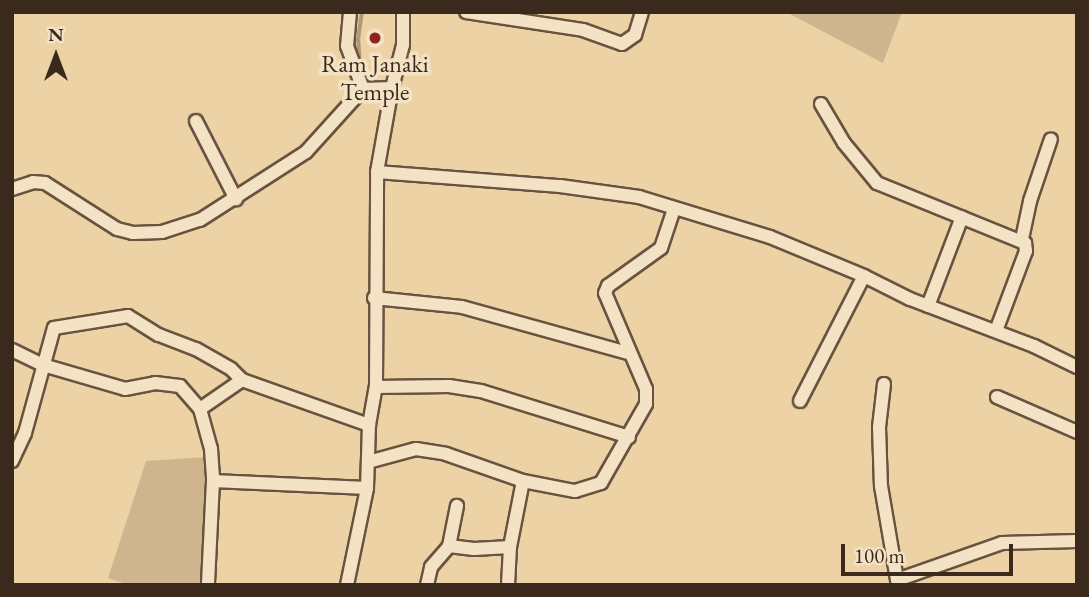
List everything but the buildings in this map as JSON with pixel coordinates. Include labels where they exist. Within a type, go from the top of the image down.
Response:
[{"type":"street","points":[[350,12],[347,47],[363,89]]},
{"type":"street","points":[[347,585],[367,488],[369,425],[376,387],[374,298],[377,172],[392,88],[403,45],[403,12]]},
{"type":"street","points":[[466,12],[583,30],[622,44],[635,35],[642,12]]},
{"type":"street","points":[[12,190],[33,182],[45,183],[117,229],[133,233],[162,232],[200,220],[306,152],[363,89],[392,88]]},
{"type":"street","points":[[821,103],[845,143],[877,183],[1022,240]]},
{"type":"street","points":[[196,121],[236,199]]},
{"type":"street","points":[[996,331],[1026,251],[1022,240],[1030,201],[1051,139]]},
{"type":"street","points":[[377,172],[468,177],[612,192],[674,209],[770,237],[1077,367]]},
{"type":"street","points":[[368,461],[416,449],[446,454],[523,481],[575,491],[589,489],[601,483],[646,404],[646,389],[628,353],[605,293],[608,286],[661,248],[674,209]]},
{"type":"street","points":[[928,306],[962,217]]},
{"type":"street","points":[[800,401],[864,276]]},
{"type":"street","points":[[374,298],[462,307],[628,353]]},
{"type":"street","points":[[12,461],[25,433],[54,328],[128,316],[159,335],[196,349],[230,369],[242,380],[369,425]]},
{"type":"street","points":[[12,350],[43,365],[125,389],[155,383],[180,386],[200,409],[211,450],[208,585]]},
{"type":"street","points":[[200,409],[242,380]]},
{"type":"street","points":[[884,384],[879,427],[881,486],[897,580],[1014,540],[1077,541]]},
{"type":"street","points":[[376,387],[449,386],[481,391],[629,437]]},
{"type":"street","points":[[997,397],[1077,432]]},
{"type":"street","points":[[212,481],[367,488]]},
{"type":"street","points":[[508,585],[510,547],[523,481]]},
{"type":"street","points":[[427,585],[431,567],[449,546],[457,506]]},
{"type":"street","points":[[449,546],[474,549],[510,547]]},
{"type":"shaded area","points":[[786,12],[902,12],[883,63]]},
{"type":"shaded area","points":[[207,457],[205,585],[129,585],[108,578],[146,461]]},
{"type":"waterway","points":[[360,66],[358,40],[362,12]]},
{"type":"place","name":"Ram Janaki Temple","points":[[375,38]]}]
